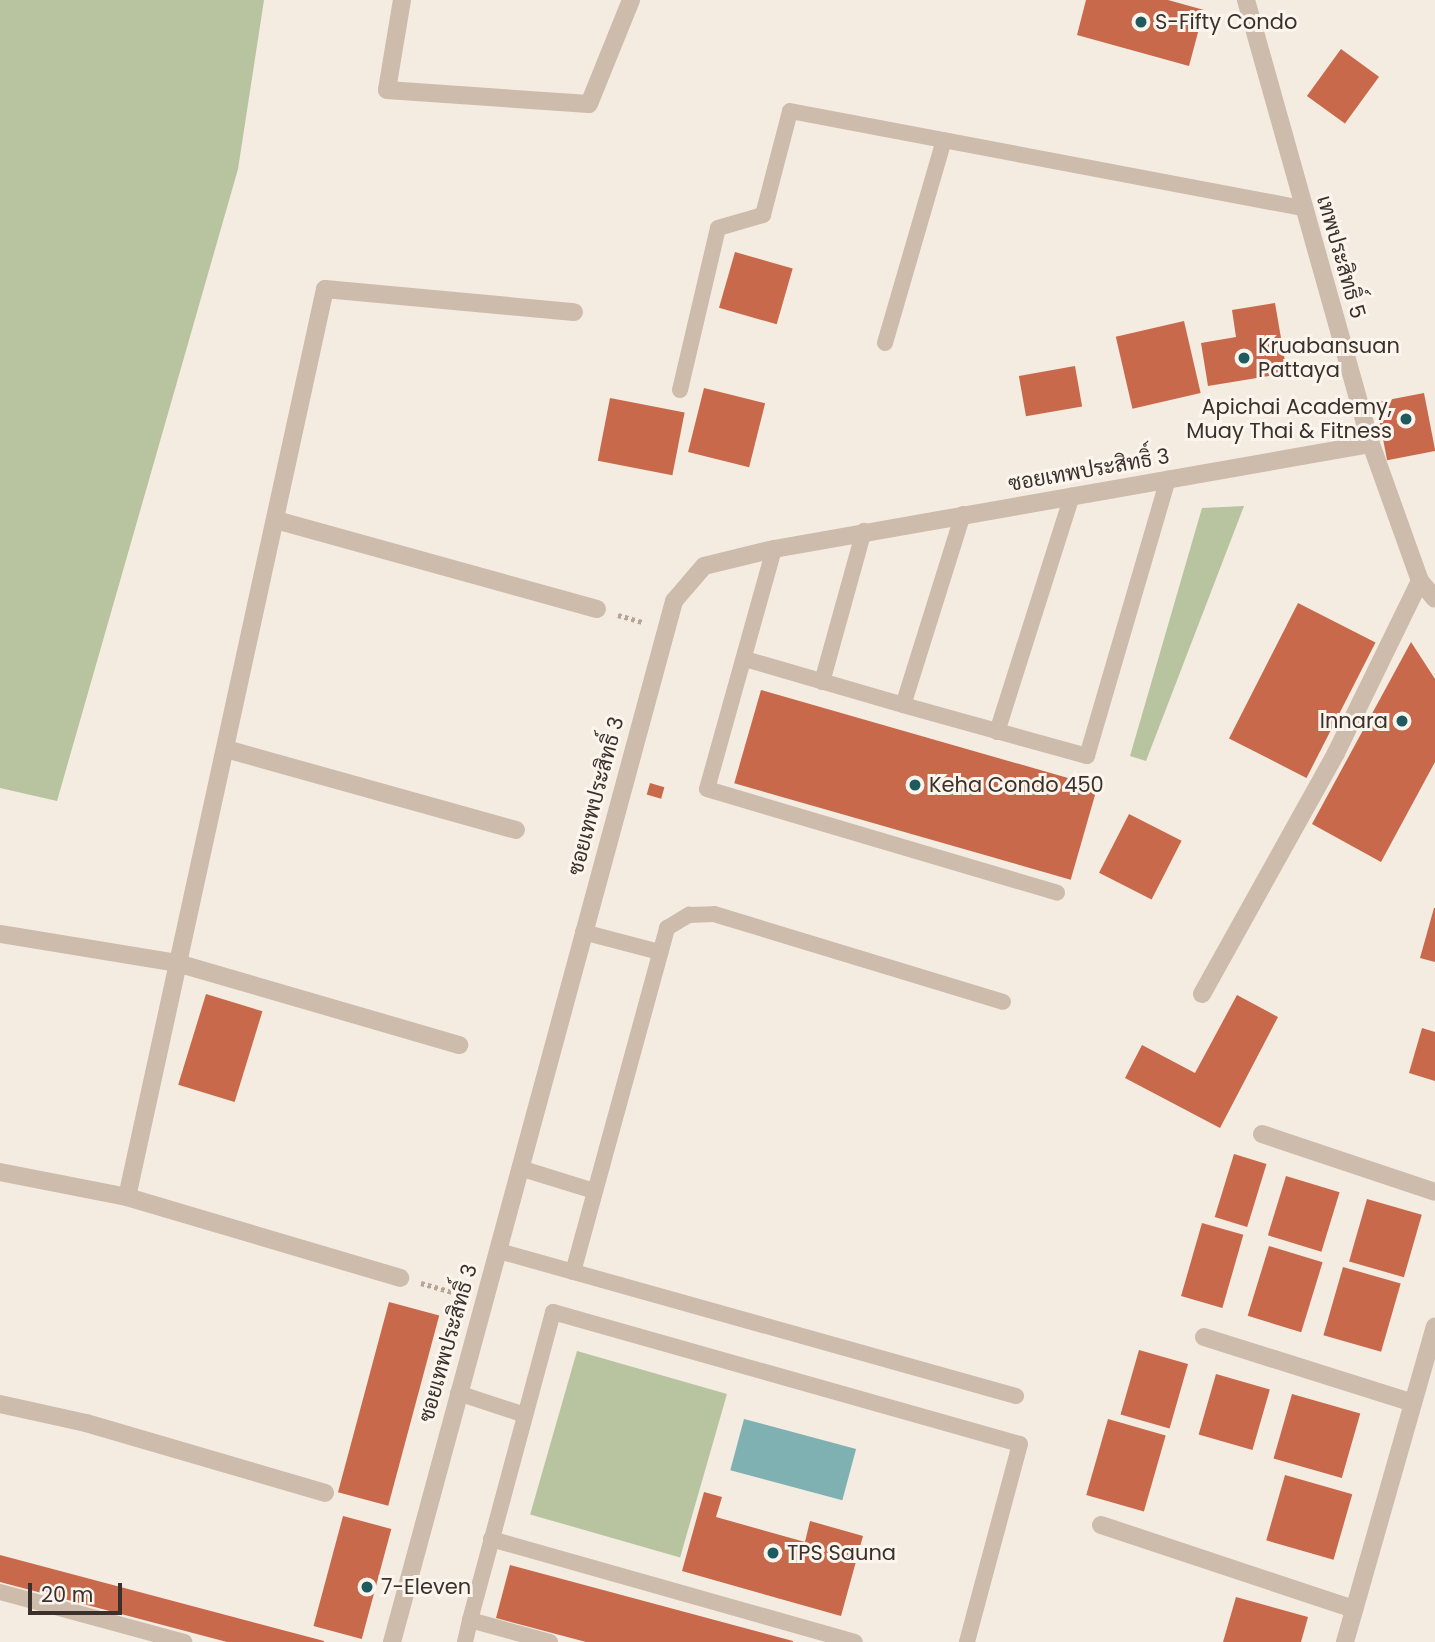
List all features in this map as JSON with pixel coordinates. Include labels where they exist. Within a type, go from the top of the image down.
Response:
[{"type":"street","points":[[401,0],[387,90],[589,104],[631,0]]},
{"type":"street","name":"เทพประสิทธิ์ 5","points":[[1246,0],[1371,444],[1420,581],[1435,599]]},
{"type":"street","points":[[127,1197],[325,289],[574,312]]},
{"type":"street","name":"ซอยเทพประสิทธิ์ 3","points":[[391,1642],[457,1393],[523,1169],[583,932],[674,601],[704,566],[774,549],[864,531],[1371,444]]},
{"type":"street","points":[[276,520],[597,609]]},
{"type":"street","points":[[1202,994],[1336,753],[1420,581]]},
{"type":"street","points":[[226,748],[516,830]]},
{"type":"street","points":[[0,934],[177,963],[459,1045]]},
{"type":"street","points":[[1262,1134],[1435,1192]]},
{"type":"street","points":[[0,1172],[127,1197],[400,1278]]},
{"type":"street","points":[[1345,1642],[1435,1327]]},
{"type":"street","points":[[1204,1337],[1413,1404]]},
{"type":"street","points":[[0,1404],[86,1423],[324,1493]]},
{"type":"street","points":[[1101,1525],[1354,1609]]},
{"type":"lane","points":[[680,390],[718,228],[763,215],[790,111],[1303,208]]},
{"type":"lane","points":[[885,343],[944,140]]},
{"type":"lane","points":[[745,659],[1087,756],[1168,479]]},
{"type":"lane","points":[[998,732],[1072,495]]},
{"type":"lane","points":[[903,705],[963,514]]},
{"type":"lane","points":[[822,682],[864,531]]},
{"type":"lane","points":[[774,549],[707,789],[1057,893]]},
{"type":"lane","points":[[573,1272],[667,928],[689,915],[714,914],[1003,1002]]},
{"type":"lane","points":[[583,932],[660,953]]},
{"type":"lane","points":[[523,1169],[594,1191]]},
{"type":"lane","points":[[499,1251],[1016,1396]]},
{"type":"lane","points":[[465,1642],[522,1414],[552,1312],[1020,1444],[967,1642]]},
{"type":"lane","points":[[457,1393],[522,1414]]},
{"type":"lane","points":[[491,1539],[855,1642]]},
{"type":"lane","points":[[0,1592],[184,1642]]},
{"type":"lane","points":[[470,1620],[550,1642]]},
{"type":"path","points":[[597,609],[666,628]]},
{"type":"path","points":[[400,1278],[484,1300]]},
{"type":"green space","points":[[0,0],[264,0],[238,169],[57,801],[0,788]]},
{"type":"green space","points":[[1244,506],[1146,761],[1130,756],[1202,508]]},
{"type":"green space","points":[[577,1351],[727,1394],[680,1557],[530,1514]]},
{"type":"water","points":[[744,1419],[856,1449],[842,1500],[730,1470]]},
{"type":"building","name":"S-Fifty Condo","points":[[1086,0],[1168,0],[1204,10],[1189,66],[1077,35]]},
{"type":"building","points":[[1341,49],[1379,77],[1345,124],[1307,96]]},
{"type":"building","points":[[735,252],[793,269],[777,324],[719,308]]},
{"type":"building","name":"Kruabansuan Pattaya","points":[[1275,303],[1287,373],[1208,386],[1201,343],[1236,337],[1232,310]]},
{"type":"building","points":[[1184,321],[1201,393],[1132,409],[1116,337]]},
{"type":"building","points":[[1075,366],[1082,406],[1026,416],[1019,376]]},
{"type":"building","points":[[704,388],[765,403],[749,467],[688,452]]},
{"type":"building","name":"Apichai Academy, Muay Thai & Fitness","points":[[1424,393],[1435,451],[1387,460],[1376,402]]},
{"type":"building","points":[[610,398],[685,413],[672,475],[598,461]]},
{"type":"building","points":[[1298,603],[1376,642],[1307,778],[1229,738]]},
{"type":"building","name":"Innara","points":[[1411,642],[1435,679],[1435,762],[1381,862],[1312,824]]},
{"type":"building","name":"Keha Condo 450","points":[[761,690],[1097,786],[1071,880],[734,783]]},
{"type":"building","points":[[650,783],[664,787],[661,799],[647,795]]},
{"type":"building","points":[[1129,814],[1182,841],[1152,900],[1099,873]]},
{"type":"building","points":[[1435,908],[1435,962],[1420,958]]},
{"type":"building","points":[[206,994],[262,1011],[235,1102],[178,1085]]},
{"type":"building","points":[[1237,995],[1278,1017],[1220,1128],[1125,1078],[1142,1045],[1195,1073]]},
{"type":"building","points":[[1422,1028],[1435,1032],[1435,1081],[1409,1073]]},
{"type":"building","points":[[1234,1154],[1267,1164],[1247,1227],[1215,1217]]},
{"type":"building","points":[[1286,1176],[1340,1192],[1321,1252],[1268,1235]]},
{"type":"building","points":[[1367,1199],[1422,1215],[1404,1277],[1349,1261]]},
{"type":"building","points":[[1202,1223],[1243,1235],[1222,1308],[1181,1296]]},
{"type":"building","points":[[1269,1246],[1323,1262],[1301,1332],[1248,1316]]},
{"type":"building","points":[[1343,1267],[1401,1284],[1381,1352],[1323,1335]]},
{"type":"building","points":[[389,1302],[439,1315],[388,1506],[338,1492]]},
{"type":"building","points":[[1139,1350],[1188,1364],[1170,1428],[1121,1414]]},
{"type":"building","points":[[1216,1374],[1270,1389],[1252,1450],[1199,1435]]},
{"type":"building","points":[[1292,1394],[1360,1414],[1342,1478],[1274,1458]]},
{"type":"building","points":[[1108,1419],[1166,1436],[1144,1511],[1086,1495]]},
{"type":"building","points":[[1285,1475],[1352,1494],[1334,1560],[1266,1540]]},
{"type":"building","name":"TPS Sauna","points":[[704,1492],[722,1497],[716,1517],[805,1542],[810,1521],[863,1536],[841,1616],[682,1571]]},
{"type":"building","points":[[343,1516],[391,1529],[362,1639],[313,1626]]},
{"type":"building","points":[[0,1555],[324,1642],[227,1642],[0,1582]]},
{"type":"building","points":[[510,1565],[793,1642],[586,1642],[496,1618]]},
{"type":"building","points":[[1236,1597],[1308,1617],[1301,1642],[1223,1642]]},
{"type":"place","name":"S-Fifty Condo","points":[[1141,22]]},
{"type":"place","name":"Kruabansuan Pattaya","points":[[1244,358]]},
{"type":"place","name":"Apichai Academy, Muay Thai & Fitness","points":[[1406,419]]},
{"type":"place","name":"Innara","points":[[1402,721]]},
{"type":"place","name":"Keha Condo 450","points":[[915,785]]},
{"type":"place","name":"TPS Sauna","points":[[773,1553]]},
{"type":"place","name":"7-Eleven","points":[[367,1587]]}]
